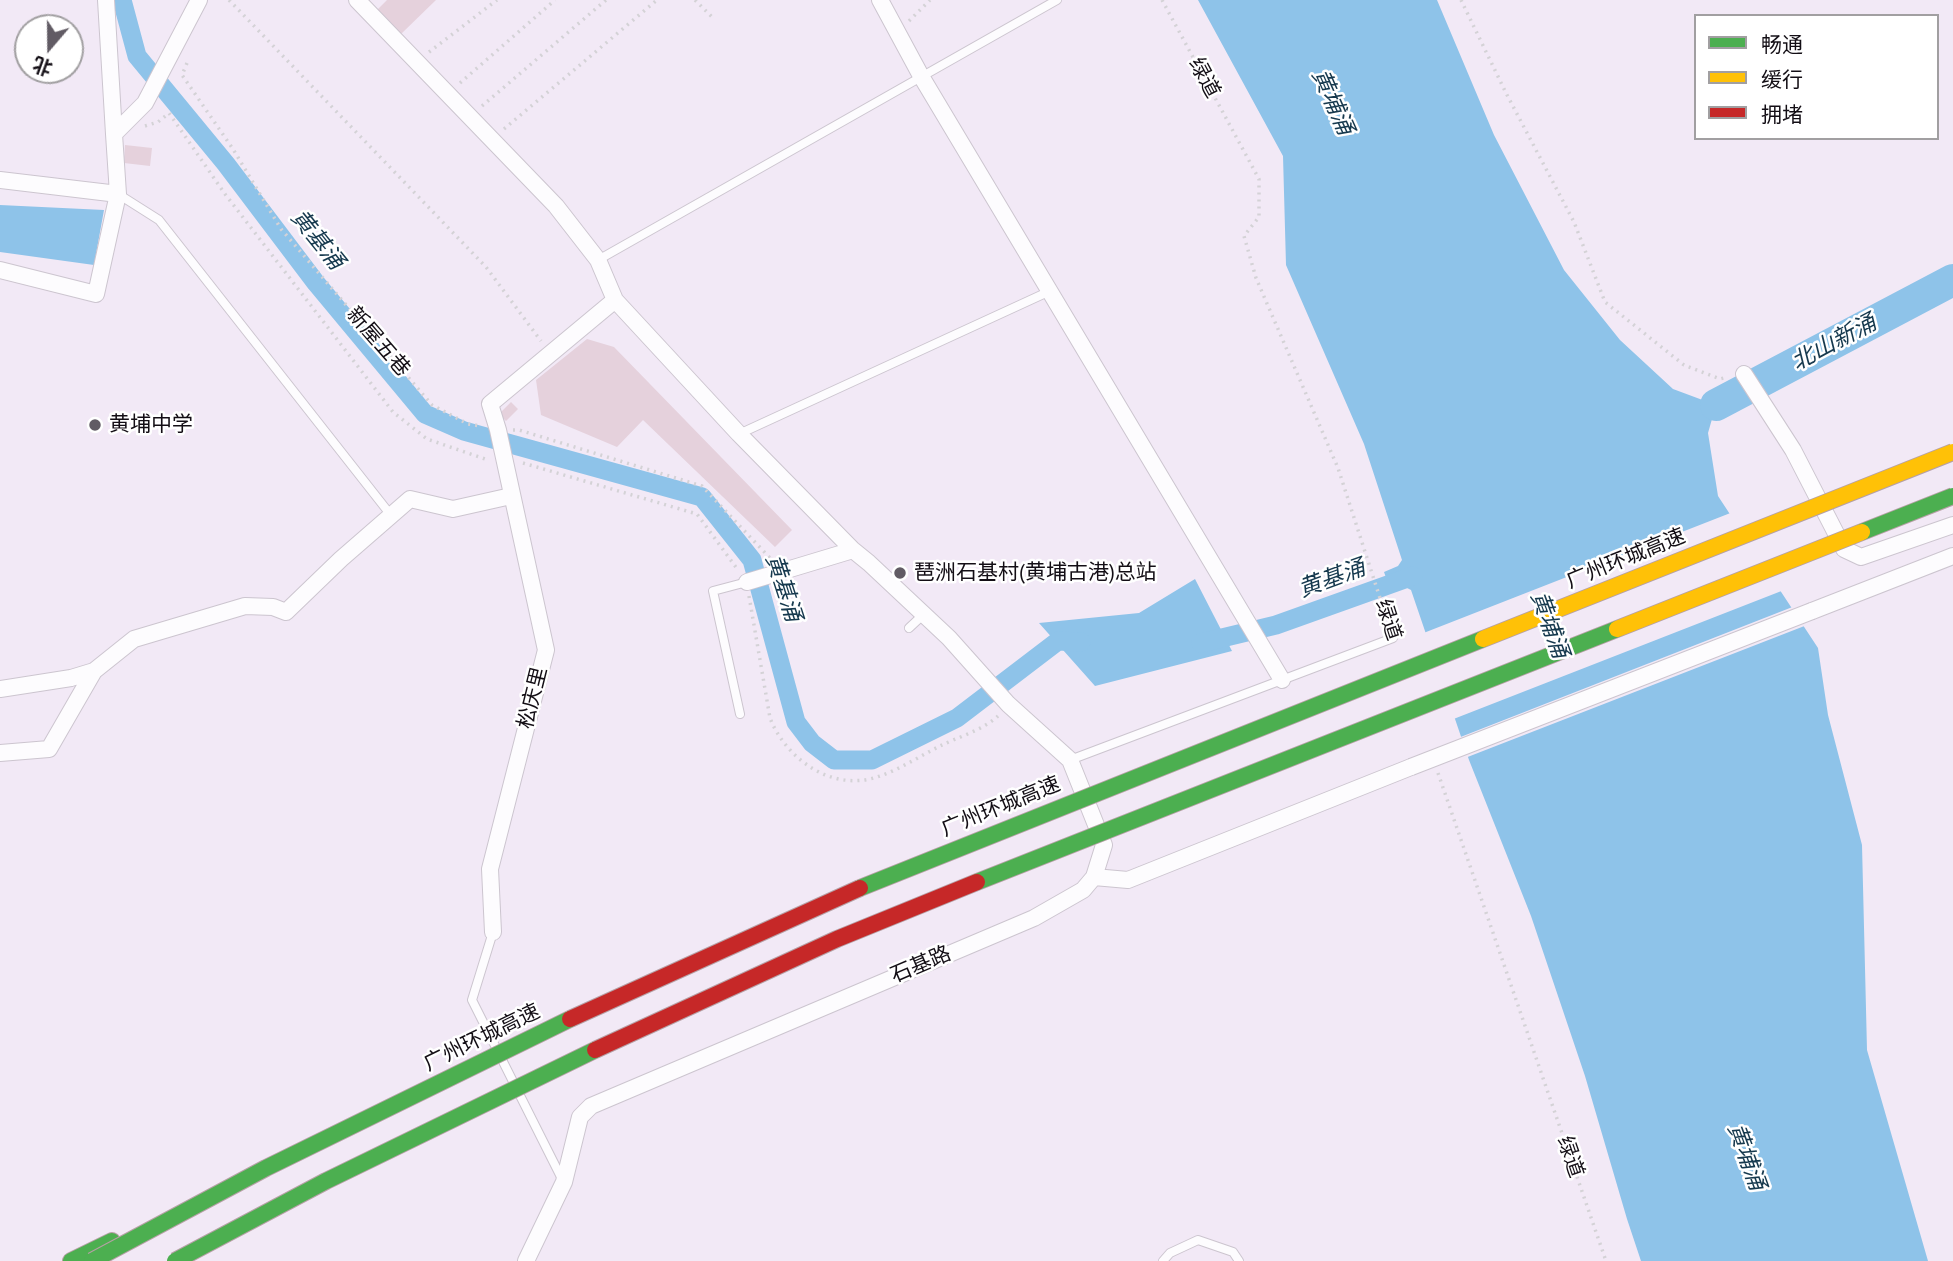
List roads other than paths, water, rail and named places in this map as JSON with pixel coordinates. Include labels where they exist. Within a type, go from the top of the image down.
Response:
[{"type":"highway","name":"广州环城高速","points":[[92,1261],[266,1168],[494,1055],[871,883],[1953,452]]},
{"type":"highway","points":[[175,1261],[326,1181],[545,1073],[837,939],[1953,496]]},
{"type":"highway","points":[[71,1261],[266,1168]]},
{"type":"highway","points":[[195,1261],[326,1181]]},
{"type":"street","points":[[0,270],[96,294],[118,194],[106,0]]},
{"type":"street","points":[[114,134],[145,103],[199,0]]},
{"type":"street","points":[[357,0],[556,206],[598,260],[615,300],[739,434],[853,550],[949,638],[1008,704],[1070,760],[1104,845],[1094,877],[1128,880],[1953,556]]},
{"type":"street","points":[[880,0],[921,76],[1282,680]]},
{"type":"street","points":[[0,180],[118,194]]},
{"type":"street","name":"松庆里","points":[[493,932],[490,869],[546,650],[490,404],[615,300]]},
{"type":"street","points":[[1746,376],[1793,450],[1844,549],[1861,557],[1953,524]]},
{"type":"street","points":[[0,689],[71,678],[93,671],[134,639],[244,606],[273,607],[286,612],[390,514],[410,499],[453,509],[511,496]]},
{"type":"street","points":[[747,582],[853,550]]},
{"type":"street","points":[[0,753],[49,748],[93,671]]},
{"type":"street","name":"石基路","points":[[526,1261],[564,1182],[580,1117],[591,1107],[1034,918],[1072,898],[1094,877]]},
{"type":"lane","points":[[598,260],[1057,0]]},
{"type":"lane","points":[[118,194],[159,220],[390,514]]},
{"type":"lane","points":[[739,434],[1050,290]]},
{"type":"lane","points":[[740,714],[713,591],[747,582]]},
{"type":"lane","points":[[909,628],[924,614]]},
{"type":"lane","points":[[1070,760],[1393,638]]},
{"type":"lane","points":[[493,932],[472,1000],[564,1182]]},
{"type":"lane","points":[[1163,1261],[1170,1252],[1198,1240],[1233,1252],[1239,1261]]},
{"type":"water","name":"黄埔涌","points":[[1198,0],[1437,0],[1494,135],[1564,270],[1620,340],[1673,389],[1716,405],[1708,433],[1718,496],[1818,648],[1828,715],[1862,845],[1867,1050],[1928,1261],[1641,1261],[1585,1076],[1531,916],[1469,760],[1411,590],[1405,587],[1390,589],[1384,572],[1398,566],[1402,560],[1364,444],[1286,265],[1283,156]]},
{"type":"water","points":[[0,205],[104,210],[94,265],[0,252]]},
{"type":"water","points":[[1195,579],[1232,651],[1095,686],[1039,623],[1139,613]]},
{"type":"waterway","name":"黄基涌","points":[[122,0],[137,56],[226,164],[316,283],[425,414],[464,431],[702,497],[752,560],[796,722],[812,743],[834,760],[872,760],[957,718],[1058,641],[1081,642]]},
{"type":"waterway","name":"北山新涌","points":[[1716,405],[1953,280]]},
{"type":"waterway","name":"黄基涌","points":[[1201,643],[1276,625],[1413,576]]},
{"type":"place","name":"黄埔中学","points":[[95,425]]},
{"type":"place","name":"琶洲石基村(黄埔古港)总站","points":[[900,573]]}]
